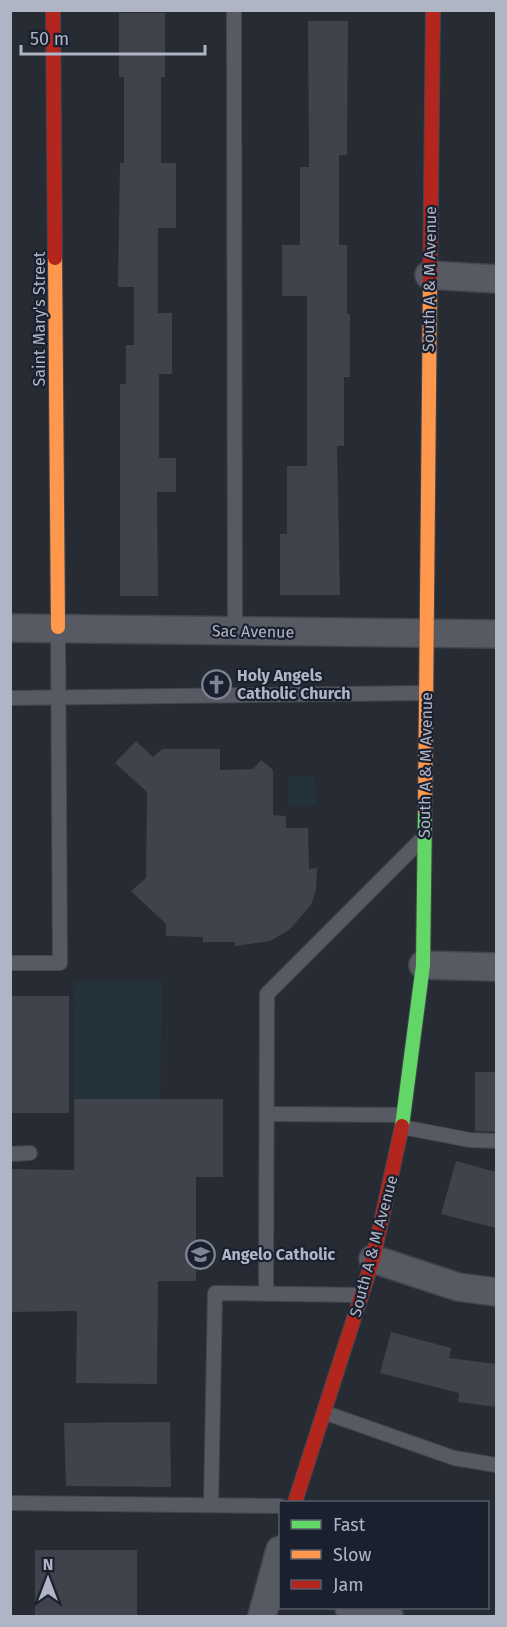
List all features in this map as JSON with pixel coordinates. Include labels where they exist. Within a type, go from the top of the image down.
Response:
[{"type":"street","name":"Saint Mary's Street","points":[[53,10],[58,627]]},
{"type":"street","name":"South A & M Avenue","points":[[296,1501],[326,1413],[373,1259],[403,1121],[423,965],[433,10]]},
{"type":"street","points":[[429,275],[496,279]]},
{"type":"street","name":"Sac Avenue","points":[[10,628],[496,634]]},
{"type":"street","points":[[423,965],[496,967]]},
{"type":"street","points":[[373,1259],[458,1287],[496,1292]]},
{"type":"street","points":[[262,1617],[277,1577],[279,1559]]},
{"type":"street","points":[[353,1609],[389,1617]]},
{"type":"lane","points":[[234,10],[235,631]]},
{"type":"lane","points":[[10,963],[60,963],[58,627]]},
{"type":"lane","points":[[10,698],[425,693]]},
{"type":"lane","points":[[266,1294],[267,994],[424,837]]},
{"type":"lane","points":[[268,1114],[403,1121],[470,1140],[496,1141]]},
{"type":"lane","points":[[10,1154],[30,1153]]},
{"type":"lane","points":[[211,1504],[215,1293],[361,1295]]},
{"type":"lane","points":[[326,1413],[454,1458],[496,1465]]},
{"type":"lane","points":[[10,1503],[279,1506]]},
{"type":"shaded area","points":[[288,776],[315,777],[316,805],[288,805]]},
{"type":"shaded area","points":[[75,981],[162,981],[160,1099],[74,1099]]},
{"type":"building","points":[[119,13],[165,13],[165,77],[161,77],[161,163],[176,163],[176,228],[158,228],[158,313],[172,313],[172,374],[159,374],[159,458],[176,458],[176,492],[157,492],[158,596],[120,596],[120,384],[126,384],[126,345],[134,345],[134,287],[118,287],[120,163],[124,163],[124,77],[119,77]]},
{"type":"building","points":[[308,21],[348,21],[347,155],[339,155],[339,245],[347,245],[347,314],[350,314],[350,377],[344,377],[344,446],[337,446],[340,595],[280,595],[280,534],[287,534],[287,466],[307,466],[307,296],[282,296],[282,245],[300,245],[300,167],[309,167]]},
{"type":"building","points":[[136,741],[153,757],[162,749],[220,749],[220,770],[253,769],[261,760],[273,770],[273,815],[286,816],[286,828],[308,828],[309,869],[317,868],[316,890],[311,905],[289,930],[270,941],[235,946],[235,942],[203,942],[203,937],[166,936],[166,924],[131,891],[146,878],[147,792],[115,763]]},
{"type":"building","points":[[10,996],[69,996],[69,1113],[10,1113]]},
{"type":"building","points":[[475,1072],[496,1072],[496,1132],[475,1131]]},
{"type":"building","points":[[74,1099],[223,1099],[223,1177],[196,1177],[196,1281],[158,1281],[157,1384],[76,1383],[77,1311],[10,1312],[10,1169],[74,1170]]},
{"type":"building","points":[[456,1161],[496,1172],[496,1228],[441,1214]]},
{"type":"building","points":[[391,1332],[451,1348],[449,1358],[496,1364],[496,1407],[458,1402],[459,1393],[380,1373]]},
{"type":"building","points":[[170,1422],[171,1487],[66,1486],[64,1423]]},
{"type":"building","points":[[35,1550],[137,1550],[137,1617],[35,1617]]},
{"type":"traffic: fast","points":[[402,1126],[423,965],[425,810]]},
{"type":"traffic: slow","points":[[55,258],[58,627]]},
{"type":"traffic: slow","points":[[425,810],[430,285]]},
{"type":"traffic: jam","points":[[53,10],[55,258]]},
{"type":"traffic: jam","points":[[430,285],[433,10]]},
{"type":"traffic: jam","points":[[295,1501],[373,1259],[402,1126]]},
{"type":"place","name":"Holy Angels Catholic Church","points":[[216,684]]},
{"type":"place","name":"Angelo Catholic","points":[[201,1254]]}]
